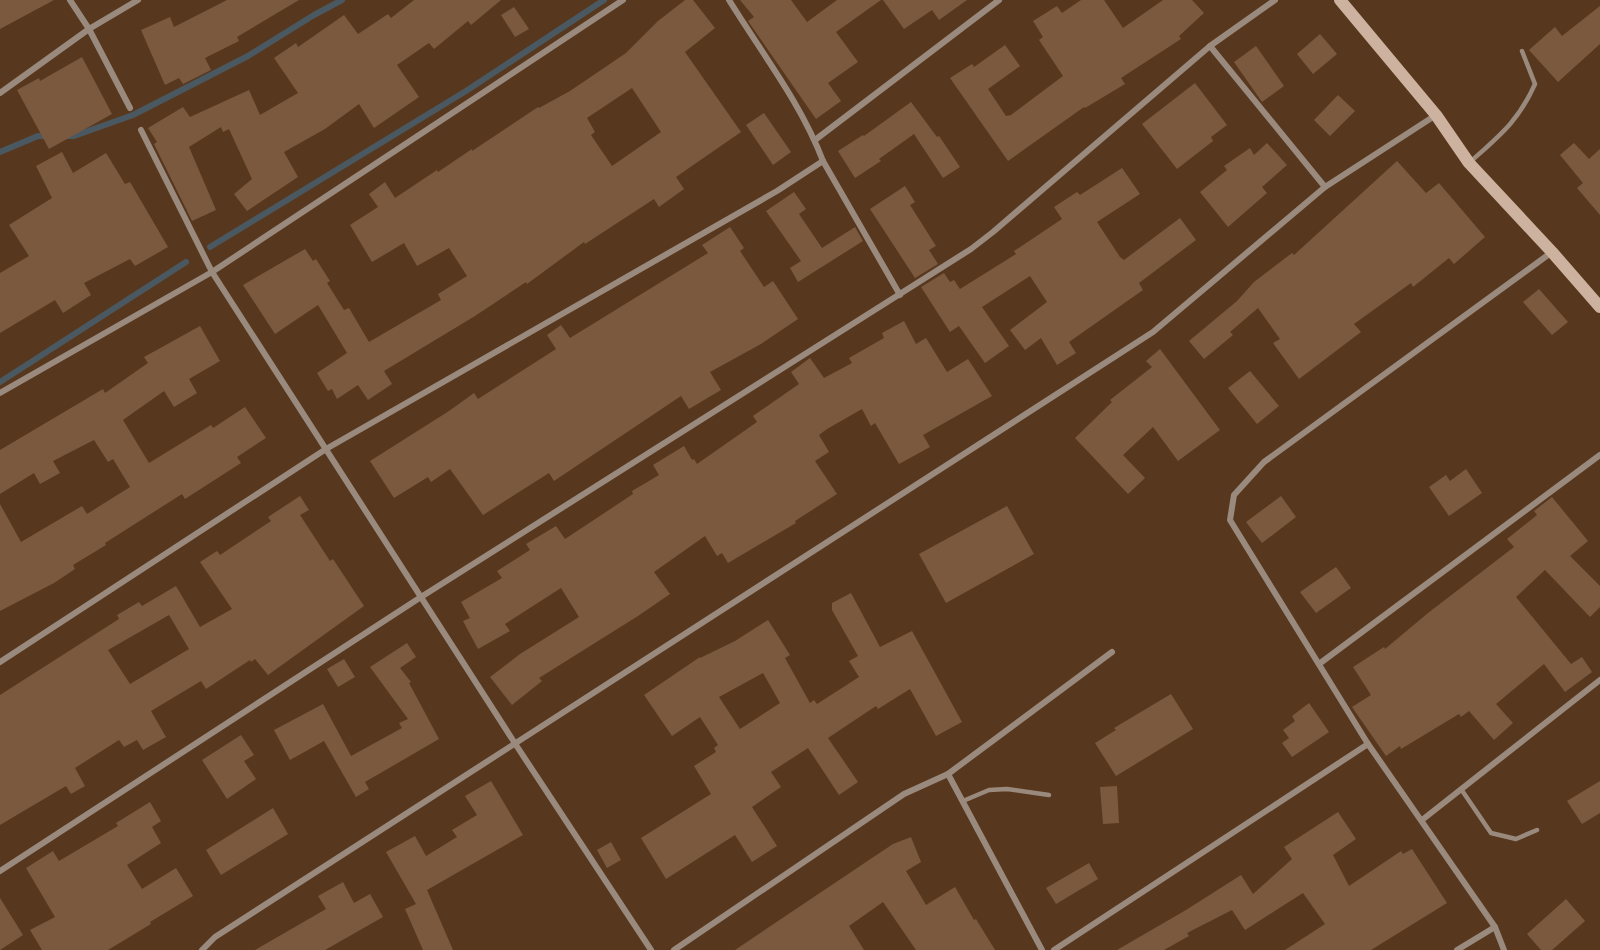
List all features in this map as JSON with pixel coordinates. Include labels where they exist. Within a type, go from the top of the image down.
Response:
[{"type":"street","points":[[70,0],[89,29],[130,108]]},
{"type":"street","points":[[0,93],[89,29],[138,0]]},
{"type":"street","points":[[0,393],[212,272],[623,0]]},
{"type":"street","points":[[729,0],[767,57],[815,140],[822,161],[900,295]]},
{"type":"street","points":[[815,140],[999,0]]},
{"type":"street","points":[[0,872],[420,597],[971,249],[1210,46],[1275,0]]},
{"type":"street","points":[[1340,0],[1436,115],[1469,163],[1600,307]]},
{"type":"street","points":[[1210,46],[1325,187]]},
{"type":"street","points":[[202,950],[216,937],[516,745],[682,634],[1154,332],[1325,187],[1436,115]]},
{"type":"street","points":[[141,130],[212,272],[420,597],[651,950]]},
{"type":"street","points":[[0,662],[326,449],[777,191],[822,161]]},
{"type":"street","points":[[1504,950],[1495,927],[1368,744],[1230,520],[1234,495],[1264,462],[1552,252]]},
{"type":"street","points":[[1319,664],[1600,455]]},
{"type":"street","points":[[674,950],[904,794],[948,774],[1112,652]]},
{"type":"street","points":[[1422,820],[1600,680]]},
{"type":"street","points":[[1054,950],[1368,744]]},
{"type":"street","points":[[948,774],[1042,950]]},
{"type":"street","points":[[1457,950],[1495,927]]},
{"type":"lane","points":[[1469,163],[1505,131],[1525,107],[1535,84],[1522,51]]},
{"type":"lane","points":[[963,801],[990,790],[1007,789],[1049,795]]},
{"type":"lane","points":[[1461,789],[1491,833],[1516,839],[1537,830]]},
{"type":"building","points":[[0,0],[54,0],[0,29]]},
{"type":"building","points":[[227,0],[299,0],[237,37],[239,41],[205,58],[211,70],[183,84],[179,78],[165,85],[141,30],[170,17],[174,27]]},
{"type":"building","points":[[414,0],[501,0],[471,25],[468,21],[434,49],[429,43],[397,65],[419,97],[374,128],[359,104],[325,129],[284,152],[298,177],[247,211],[234,194],[252,179],[229,129],[223,132],[221,127],[189,147],[216,210],[192,221],[154,144],[157,142],[148,128],[183,107],[190,117],[249,90],[260,115],[298,93],[274,58],[296,43],[298,47],[344,15],[358,34],[388,14],[391,18]]},
{"type":"building","points":[[685,0],[693,0],[715,28],[685,52],[741,132],[676,177],[684,189],[659,207],[654,199],[585,244],[584,242],[527,284],[526,282],[384,371],[392,384],[368,400],[358,385],[337,399],[332,389],[328,391],[317,373],[347,353],[318,305],[275,334],[243,285],[305,249],[313,261],[316,259],[330,281],[327,283],[344,310],[349,308],[369,342],[441,300],[438,294],[467,276],[449,248],[417,266],[404,243],[372,262],[350,225],[378,207],[369,194],[385,182],[395,198],[538,107],[570,91],[626,53],[658,21]],"holes":[[[632,88],[661,132],[612,166],[591,135],[595,132],[587,118]]]},
{"type":"building","points":[[740,0],[791,0],[807,22],[837,0],[881,0],[836,32],[858,62],[828,83],[841,101],[816,119],[748,21],[754,17]]},
{"type":"building","points":[[883,0],[967,0],[939,20],[932,10],[904,29]]},
{"type":"building","points":[[1081,0],[1104,0],[1123,28],[1163,0],[1192,0],[1204,13],[1179,36],[1181,39],[1121,78],[1125,84],[1084,107],[1008,161],[950,78],[972,64],[974,67],[1005,45],[1020,66],[988,89],[1006,116],[1011,115],[1063,76],[1039,40],[1043,37],[1033,21],[1057,6],[1062,13]]},
{"type":"building","points":[[1600,6],[1600,44],[1558,82],[1529,50],[1555,27],[1562,36]]},
{"type":"building","points":[[514,7],[529,29],[515,37],[501,15]]},
{"type":"building","points":[[1320,34],[1337,54],[1313,74],[1297,54]]},
{"type":"building","points":[[1256,46],[1284,86],[1262,102],[1234,62]]},
{"type":"building","points":[[82,57],[112,114],[49,149],[17,90],[39,78],[40,81]]},
{"type":"building","points":[[1195,83],[1227,125],[1211,137],[1213,141],[1177,169],[1142,124]]},
{"type":"building","points":[[1338,95],[1355,111],[1330,136],[1314,120]]},
{"type":"building","points":[[911,102],[937,137],[939,136],[960,167],[943,178],[914,134],[879,159],[881,161],[855,178],[838,151],[864,136]]},
{"type":"building","points":[[764,113],[791,152],[773,165],[746,125]]},
{"type":"building","points":[[1267,143],[1287,165],[1262,187],[1267,193],[1228,227],[1200,192],[1227,170],[1224,166],[1250,148],[1254,155]]},
{"type":"building","points":[[1574,143],[1589,159],[1600,149],[1600,215],[1577,188],[1583,183],[1560,155]]},
{"type":"building","points":[[62,152],[73,173],[106,153],[125,184],[130,182],[168,247],[135,266],[130,259],[84,283],[91,295],[63,313],[55,300],[0,333],[0,273],[29,256],[9,225],[52,198],[36,166]]},
{"type":"building","points":[[1397,161],[1426,193],[1439,183],[1485,237],[1454,264],[1449,258],[1413,287],[1411,283],[1354,324],[1361,332],[1299,379],[1273,343],[1280,339],[1258,308],[1230,332],[1233,335],[1204,359],[1189,341],[1237,301],[1254,282],[1292,253],[1294,255]]},
{"type":"building","points":[[1122,168],[1140,194],[1097,222],[1120,257],[1124,260],[1180,218],[1196,240],[1139,283],[1143,290],[1069,342],[1076,353],[1057,365],[1041,338],[1025,350],[1010,330],[1047,302],[1030,276],[982,307],[1009,346],[985,363],[959,326],[950,332],[921,287],[944,273],[950,282],[954,280],[960,289],[1016,254],[1014,251],[1062,219],[1054,207],[1077,192],[1080,195]]},
{"type":"building","points":[[905,186],[915,202],[910,205],[936,246],[929,250],[938,264],[915,278],[870,209]]},
{"type":"building","points":[[794,192],[806,209],[799,214],[822,248],[855,227],[863,241],[798,282],[790,268],[801,261],[766,211]]},
{"type":"building","points":[[730,227],[744,248],[740,251],[764,287],[773,281],[798,319],[761,344],[710,372],[721,390],[689,409],[681,396],[554,481],[549,473],[483,515],[450,469],[431,482],[428,477],[394,498],[370,461],[474,393],[478,399],[556,349],[547,335],[561,325],[570,338],[708,253],[702,245]]},
{"type":"building","points":[[1539,289],[1568,322],[1552,335],[1523,302]]},
{"type":"building","points":[[904,321],[916,344],[926,338],[947,372],[968,359],[992,396],[923,435],[930,447],[899,464],[875,423],[871,426],[862,409],[827,429],[819,435],[829,452],[815,461],[837,494],[795,521],[796,523],[728,563],[722,553],[717,556],[705,536],[654,572],[670,594],[539,678],[542,681],[512,705],[490,677],[520,654],[579,617],[561,588],[505,624],[510,631],[478,649],[463,621],[470,618],[461,602],[502,578],[497,571],[530,550],[526,544],[556,526],[565,539],[633,494],[632,491],[659,475],[653,465],[684,446],[697,464],[757,422],[753,416],[799,384],[791,372],[810,358],[824,378],[852,363],[849,358],[884,338],[882,333]]},
{"type":"building","points":[[200,326],[220,361],[189,379],[197,393],[174,407],[164,391],[123,420],[149,463],[211,425],[213,428],[245,407],[266,438],[237,457],[241,463],[185,499],[182,494],[73,565],[75,569],[54,583],[0,611],[0,504],[21,542],[82,506],[87,514],[130,487],[113,459],[108,462],[94,440],[53,461],[60,473],[40,484],[34,473],[0,494],[0,450],[103,389],[105,393],[148,363],[144,357]]},
{"type":"building","points":[[1160,349],[1220,430],[1178,461],[1153,427],[1123,455],[1145,478],[1128,494],[1075,438],[1112,402],[1110,400],[1152,367],[1146,361]]},
{"type":"building","points":[[1250,371],[1279,406],[1257,424],[1228,388]]},
{"type":"building","points":[[1466,469],[1482,493],[1449,516],[1429,487],[1446,475],[1450,481]]},
{"type":"building","points":[[300,496],[309,510],[300,515],[330,561],[333,559],[364,606],[268,675],[255,659],[251,662],[250,660],[206,689],[201,681],[151,711],[166,737],[143,750],[137,740],[124,747],[119,740],[75,768],[85,786],[71,794],[66,786],[0,825],[0,695],[119,619],[117,615],[139,602],[142,606],[176,586],[200,627],[232,609],[200,562],[217,551],[220,555],[271,521],[268,517]],"holes":[[[169,615],[189,649],[130,684],[108,650]]]},
{"type":"building","points":[[1281,496],[1296,517],[1262,543],[1246,522]]},
{"type":"building","points":[[1552,497],[1588,541],[1570,556],[1600,586],[1600,607],[1590,617],[1545,570],[1516,597],[1571,664],[1582,657],[1592,672],[1565,692],[1544,664],[1496,704],[1513,723],[1494,740],[1469,711],[1461,717],[1459,714],[1386,756],[1352,707],[1371,695],[1353,667],[1384,647],[1385,649],[1514,547],[1507,539],[1537,515],[1534,511]]},
{"type":"building","points":[[1007,506],[1034,554],[946,603],[919,554]]},
{"type":"building","points":[[1336,567],[1351,588],[1316,613],[1300,592]]},
{"type":"building","points":[[851,593],[880,647],[912,631],[962,722],[936,736],[910,689],[878,709],[876,706],[828,738],[858,782],[839,795],[808,748],[771,772],[781,787],[752,807],[777,846],[752,862],[735,835],[666,879],[641,838],[711,794],[694,766],[716,752],[714,748],[718,745],[700,717],[672,736],[644,695],[700,657],[735,641],[768,620],[790,655],[785,658],[810,703],[814,700],[817,704],[859,677],[849,661],[858,656],[832,610],[832,603]],"holes":[[[763,673],[780,703],[740,729],[719,697]]]},
{"type":"building","points":[[407,643],[416,657],[400,668],[411,682],[409,683],[439,739],[365,782],[369,789],[356,797],[324,741],[290,760],[274,730],[323,704],[351,756],[402,728],[399,723],[408,719],[370,667]]},
{"type":"building","points":[[344,659],[355,677],[338,687],[327,669]]},
{"type":"building","points":[[1171,694],[1193,729],[1116,776],[1095,743],[1116,730],[1114,728]]},
{"type":"building","points":[[1309,703],[1329,732],[1292,757],[1282,743],[1289,738],[1283,730],[1295,721],[1292,716]]},
{"type":"building","points":[[241,735],[254,755],[244,761],[256,779],[227,799],[202,760]]},
{"type":"building","points":[[491,781],[523,835],[427,890],[453,950],[423,950],[405,909],[416,904],[386,852],[415,836],[426,856],[457,837],[452,830],[477,815],[465,796]]},
{"type":"building","points":[[1600,781],[1600,813],[1582,824],[1567,801]]},
{"type":"building","points":[[1117,786],[1119,823],[1103,824],[1100,787]]},
{"type":"building","points":[[150,802],[161,821],[152,827],[161,843],[127,865],[142,889],[176,868],[193,896],[108,950],[42,950],[30,930],[55,917],[26,868],[53,851],[59,861],[118,826],[116,823]]},
{"type":"building","points":[[273,808],[288,834],[221,875],[206,850]]},
{"type":"building","points":[[1338,812],[1356,839],[1333,855],[1349,886],[1401,851],[1403,854],[1412,849],[1447,903],[1371,950],[1285,950],[1325,924],[1303,893],[1245,930],[1232,910],[1187,933],[1189,936],[1164,950],[1117,950],[1241,875],[1253,894],[1292,859],[1284,847]]},
{"type":"building","points":[[911,837],[921,862],[906,871],[926,905],[955,887],[995,950],[916,950],[883,902],[849,926],[864,950],[735,950],[893,844]]},
{"type":"building","points":[[611,842],[621,860],[607,868],[597,850]]},
{"type":"building","points":[[1089,863],[1098,879],[1056,904],[1046,888]]},
{"type":"building","points":[[343,882],[354,903],[370,894],[383,917],[325,950],[255,950],[326,909],[318,896]]},
{"type":"building","points":[[0,898],[23,935],[0,950]]},
{"type":"building","points":[[1566,899],[1585,921],[1552,950],[1541,950],[1527,934]]},
{"type":"waterway","points":[[64,136],[74,136],[133,115],[248,56],[342,0]]},
{"type":"waterway","points":[[210,247],[466,91],[604,0]]},
{"type":"waterway","points":[[0,152],[38,136],[48,136]]},
{"type":"waterway","points":[[0,382],[186,262]]}]
